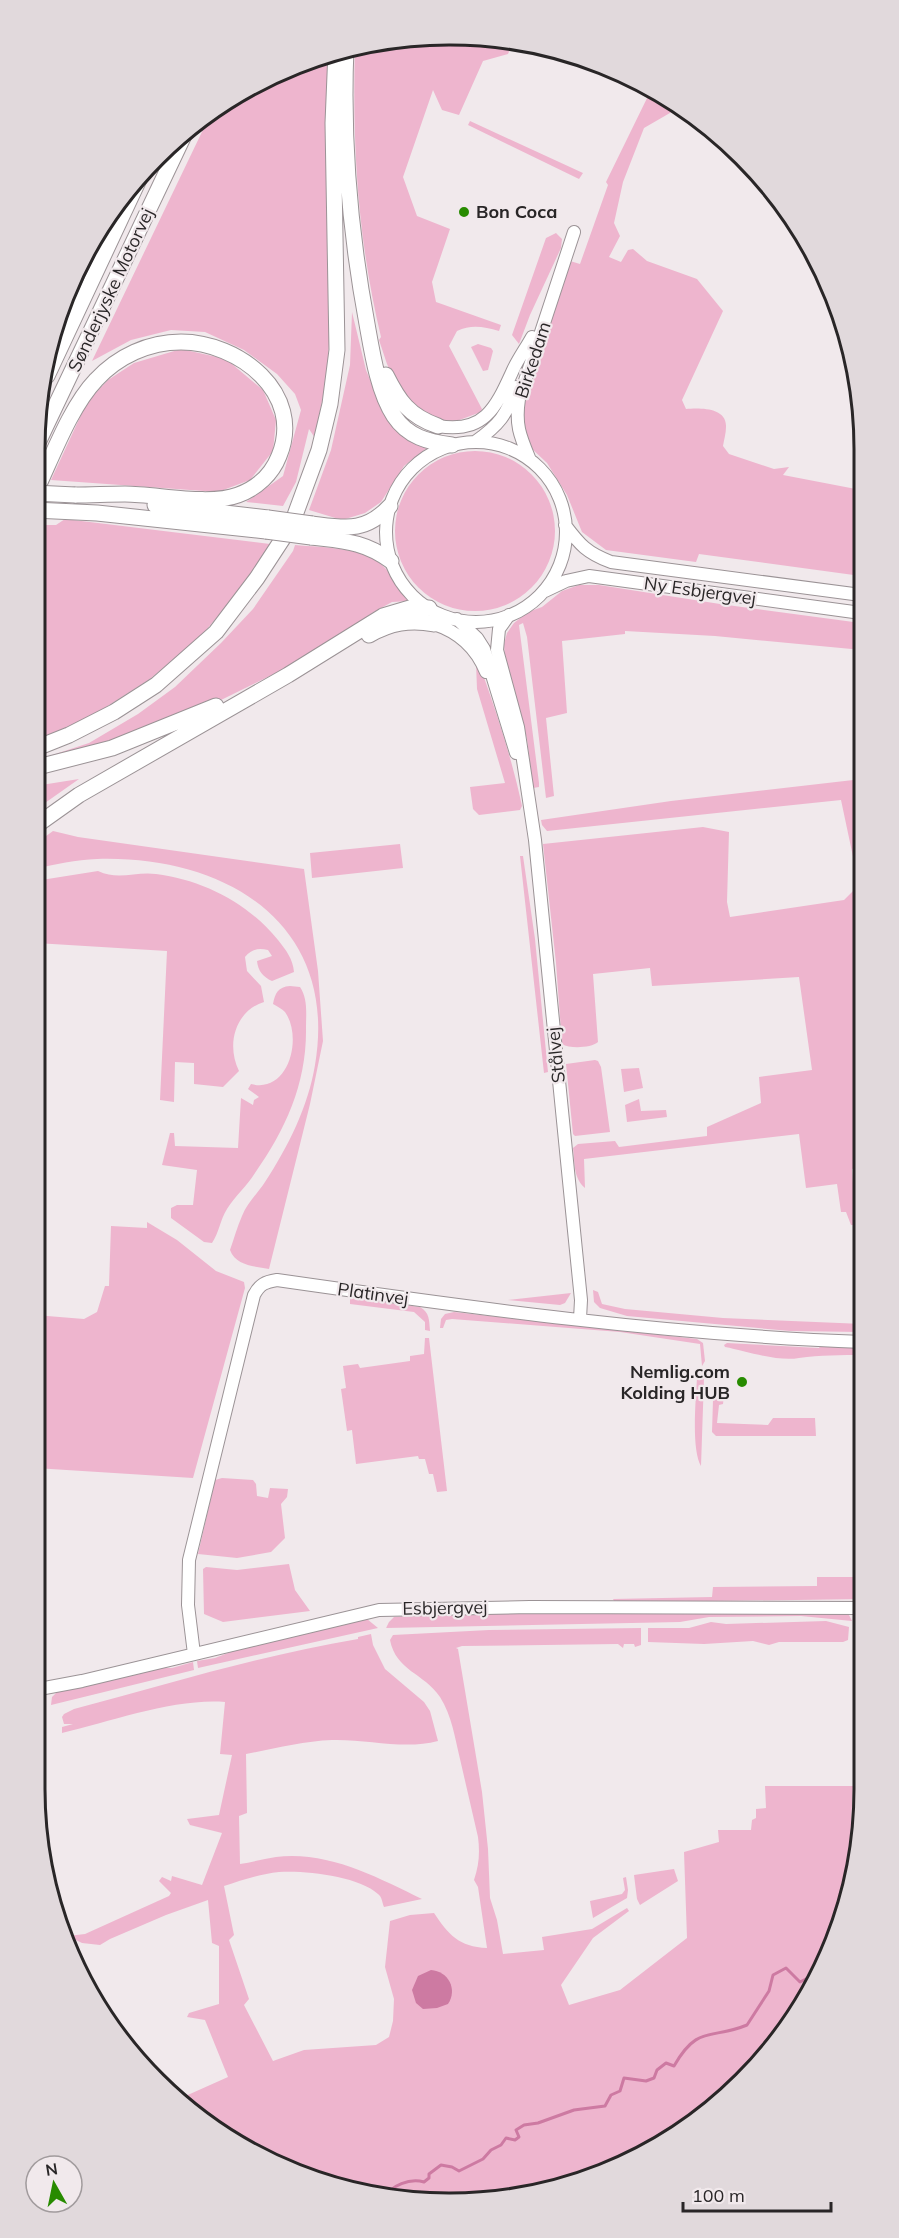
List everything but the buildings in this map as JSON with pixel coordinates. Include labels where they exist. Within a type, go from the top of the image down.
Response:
[{"type":"highway","points":[[346,59],[347,167],[351,222],[374,360],[393,415],[415,436],[427,441],[452,445]]},
{"type":"highway","points":[[45,744],[69,735],[114,712],[156,685],[216,632],[257,578],[291,526],[319,450],[330,404],[337,350],[333,123],[336,62]]},
{"type":"highway","name":"Sønderjyske Motorvej","points":[[46,426],[177,151]]},
{"type":"highway","name":"Sønderjyske Motorvej","points":[[57,352],[127,206]]},
{"type":"highway","points":[[364,309],[385,373],[398,398],[422,420],[438,426]]},
{"type":"highway","points":[[45,472],[82,398],[107,370],[133,353],[159,344],[181,342],[214,347],[230,353],[255,369],[268,382],[276,394],[285,418],[284,442],[273,468],[251,489],[238,495],[223,499],[124,494],[99,496],[45,494]]},
{"type":"highway","points":[[99,496],[267,525]]},
{"type":"highway","points":[[45,510],[311,530],[355,528],[380,517],[390,506]]},
{"type":"highway","points":[[311,530],[375,549],[391,561]]},
{"type":"highway","points":[[45,819],[79,795],[288,675],[383,616],[410,608],[429,608]]},
{"type":"highway","points":[[207,721],[266,695],[379,629],[406,622],[434,624]]},
{"type":"highway","points":[[45,765],[112,748],[288,675]]},
{"type":"street","name":"Birkedam","points":[[530,460],[519,435],[517,423],[519,399],[574,232]]},
{"type":"street","name":"Birkedam","points":[[474,442],[505,416],[550,285],[564,260]]},
{"type":"street","name":"Birkedam","points":[[438,426],[450,428],[462,426],[479,421],[489,414],[503,395],[532,337]]},
{"type":"street","points":[[474,442],[504,446],[530,460],[544,473],[555,489],[562,506],[566,525],[558,569],[541,593],[531,602],[508,615],[483,621],[457,619],[429,608],[406,588],[391,561],[386,534],[390,506],[400,483],[418,463],[452,445],[474,442]]},
{"type":"street","name":"Ny Esbjergvej","points":[[566,525],[582,548],[594,556],[611,562],[854,594]]},
{"type":"street","name":"Ny Esbjergvej","points":[[541,593],[566,581],[589,576],[854,612]]},
{"type":"street","name":"Stålvej","points":[[508,615],[499,629],[497,650],[518,727],[535,840],[566,1143],[580,1319]]},
{"type":"street","name":"Stålvej","points":[[457,619],[477,638],[484,649],[527,791]]},
{"type":"street","name":"Stålvej","points":[[434,624],[450,629],[472,648],[482,663],[504,710]]},
{"type":"street","name":"Platinvej","points":[[194,1654],[188,1605],[191,1550],[254,1295],[260,1286],[277,1280],[436,1303],[580,1319],[854,1342]]},
{"type":"street","name":"Esbjergvej","points":[[45,1688],[379,1610],[530,1607],[854,1608]]},
{"type":"shaded area","points":[[450,45],[510,50],[508,54],[483,61],[459,115],[442,110],[433,90],[403,177],[417,216],[450,229],[432,282],[436,302],[501,325],[499,331],[473,327],[457,331],[449,346],[482,409],[481,412],[454,422],[435,420],[403,399],[379,340],[381,337],[367,265],[358,193],[355,57],[371,53],[397,48]]},
{"type":"shaded area","points":[[328,64],[330,328],[327,375],[315,438],[309,429],[296,482],[283,506],[246,502],[283,476],[301,410],[295,394],[277,374],[244,350],[205,332],[171,330],[131,340],[92,361],[204,129],[247,99],[295,76]]},
{"type":"shaded area","points":[[648,97],[672,112],[644,128],[623,182],[614,223],[620,236],[609,257],[621,262],[628,250],[633,249],[647,261],[697,279],[723,311],[682,400],[686,409],[711,410],[722,416],[726,427],[723,446],[729,454],[774,469],[789,467],[783,475],[854,489],[854,575],[699,554],[696,562],[606,550],[582,532],[567,495],[547,463],[530,447],[523,431],[523,409],[570,261],[580,264],[608,185],[606,182]]},
{"type":"shaded area","points":[[470,121],[583,173],[579,179],[468,125]]},
{"type":"shaded area","points":[[556,233],[562,239],[561,248],[519,344],[512,335],[546,238]]},
{"type":"shaded area","points":[[352,312],[366,370],[386,418],[408,437],[428,447],[404,466],[381,502],[365,513],[342,520],[309,510],[331,450],[350,365]]},
{"type":"shaded area","points":[[478,344],[491,348],[493,351],[488,370],[483,371],[471,347]]},
{"type":"shaded area","points":[[181,349],[226,359],[263,390],[276,420],[273,451],[250,480],[218,492],[51,480],[87,402],[108,380],[134,363]]},
{"type":"shaded area","points":[[475,451],[491,452],[506,457],[520,464],[532,474],[542,486],[549,500],[554,515],[554,547],[549,562],[542,576],[532,588],[520,598],[506,605],[491,610],[475,611],[459,610],[444,605],[430,598],[418,588],[408,576],[401,562],[396,547],[395,531],[396,515],[401,500],[408,486],[418,474],[430,464],[444,457],[459,452]]},
{"type":"shaded area","points":[[65,519],[270,544],[242,587],[202,635],[150,679],[78,725],[45,737],[45,525],[56,525]]},
{"type":"shaded area","points":[[295,545],[332,548],[368,556],[387,570],[409,601],[392,602],[288,667],[219,701],[146,731],[45,758],[89,743],[138,714],[175,687],[253,609]]},
{"type":"shaded area","points":[[579,585],[599,585],[854,622],[854,649],[715,636],[625,631],[625,634],[562,641],[567,713],[546,718],[554,796],[546,798],[527,637],[523,623],[519,625],[539,787],[533,788],[527,739],[505,661],[504,644],[507,633],[514,623],[528,612],[542,607],[562,591]]},
{"type":"shaded area","points":[[476,663],[481,669],[504,737],[522,806],[520,810],[479,815],[473,809],[470,787],[505,783],[477,689]]},
{"type":"shaded area","points":[[79,779],[45,803],[45,784]]},
{"type":"shaded area","points":[[854,780],[854,861],[841,800],[547,831],[541,820],[671,801]]},
{"type":"shaded area","points":[[703,827],[729,832],[727,902],[730,917],[844,900],[854,890],[854,1169],[852,1169],[854,1225],[851,1225],[846,1212],[841,1212],[837,1184],[806,1188],[799,1134],[584,1159],[585,1188],[578,1180],[575,1170],[573,1148],[578,1144],[615,1141],[619,1147],[707,1136],[707,1127],[761,1103],[759,1077],[812,1070],[799,977],[652,986],[650,968],[593,974],[598,1042],[591,1046],[580,1047],[562,1044],[543,844]]},
{"type":"shaded area","points":[[53,831],[78,837],[304,869],[318,971],[323,1041],[310,1104],[269,1269],[241,1262],[230,1250],[244,1211],[282,1155],[296,1126],[312,1081],[318,1015],[309,972],[290,936],[263,907],[229,885],[188,870],[144,861],[97,859],[45,867],[45,837]]},
{"type":"shaded area","points":[[400,844],[403,868],[312,878],[310,853]]},
{"type":"shaded area","points":[[520,856],[523,856],[535,939],[548,1072],[544,1073]]},
{"type":"shaded area","points":[[98,871],[120,876],[149,873],[174,877],[207,888],[239,904],[278,940],[289,955],[294,972],[272,981],[266,978],[258,968],[257,961],[272,956],[268,950],[255,950],[245,957],[247,971],[261,986],[264,1002],[254,1006],[240,1021],[236,1030],[233,1051],[239,1071],[223,1087],[194,1084],[194,1063],[175,1062],[174,1102],[160,1100],[167,951],[45,944],[45,879]]},
{"type":"shaded area","points":[[290,986],[300,987],[306,1012],[303,1067],[292,1104],[276,1140],[252,1178],[227,1209],[212,1243],[204,1242],[171,1218],[171,1208],[177,1205],[193,1205],[197,1170],[162,1165],[170,1133],[174,1133],[175,1146],[238,1148],[241,1098],[253,1105],[254,1100],[259,1097],[248,1089],[251,1084],[264,1085],[275,1080],[289,1061],[293,1035],[290,1023],[285,1012],[273,1004],[278,991]]},
{"type":"shaded area","points":[[595,1060],[601,1067],[610,1132],[575,1136],[566,1064]]},
{"type":"shaded area","points":[[639,1068],[643,1088],[624,1092],[621,1069]]},
{"type":"shaded area","points":[[639,1099],[641,1111],[666,1110],[667,1117],[627,1122],[625,1105]]},
{"type":"shaded area","points":[[147,1222],[177,1240],[216,1271],[244,1282],[245,1288],[193,1478],[45,1469],[45,1316],[84,1319],[97,1312],[105,1286],[109,1286],[111,1226],[147,1228]]},
{"type":"shaded area","points":[[593,1290],[598,1292],[602,1304],[625,1309],[723,1318],[854,1324],[854,1332],[790,1331],[627,1316],[600,1308],[594,1302]]},
{"type":"shaded area","points":[[571,1293],[565,1303],[560,1305],[508,1300]]},
{"type":"shaded area","points":[[350,1298],[420,1307],[427,1314],[430,1331],[425,1330],[425,1322],[414,1312],[350,1304]]},
{"type":"shaded area","points":[[454,1312],[697,1339],[703,1343],[705,1361],[702,1366],[700,1344],[620,1332],[452,1319],[446,1320],[443,1328],[440,1328],[441,1319],[445,1314]]},
{"type":"shaded area","points":[[425,1338],[429,1338],[447,1491],[437,1492],[433,1474],[429,1474],[425,1459],[419,1459],[418,1456],[356,1464],[352,1430],[347,1431],[341,1389],[346,1388],[343,1366],[358,1364],[360,1368],[410,1361],[410,1356],[424,1354]]},
{"type":"shaded area","points":[[727,1343],[854,1348],[854,1355],[782,1359],[724,1345]]},
{"type":"shaded area","points":[[697,1377],[704,1378],[701,1466],[695,1436]]},
{"type":"shaded area","points":[[720,1390],[724,1395],[723,1404],[719,1405],[717,1423],[768,1425],[773,1418],[815,1418],[816,1436],[716,1436],[712,1432],[713,1400],[716,1392]]},
{"type":"shaded area","points":[[222,1478],[253,1480],[256,1484],[257,1496],[268,1498],[270,1488],[288,1489],[287,1497],[281,1504],[285,1538],[271,1552],[237,1558],[198,1554],[215,1480]]},
{"type":"shaded area","points":[[289,1564],[295,1590],[310,1611],[223,1622],[204,1614],[203,1569],[206,1567],[237,1570]]},
{"type":"shaded area","points":[[817,1577],[854,1577],[854,1599],[642,1602],[614,1601],[613,1599],[712,1597],[713,1587],[817,1586]]},
{"type":"shaded area","points":[[847,1611],[852,1621],[801,1616],[709,1617],[680,1622],[386,1628],[394,1617],[439,1614]]},
{"type":"shaded area","points":[[367,1619],[378,1628],[198,1668],[197,1661],[215,1658],[241,1648]]},
{"type":"shaded area","points":[[826,1621],[849,1627],[848,1640],[843,1642],[779,1642],[769,1645],[753,1641],[704,1644],[648,1642],[648,1628],[689,1628],[711,1622],[726,1624]]},
{"type":"shaded area","points":[[641,1628],[641,1645],[635,1647],[634,1644],[624,1644],[623,1648],[618,1644],[462,1646],[456,1648],[482,1792],[490,1898],[497,1920],[503,1954],[544,1950],[542,1937],[592,1929],[627,1908],[629,1911],[593,1938],[561,1985],[569,2005],[620,1990],[687,1938],[684,1852],[719,1842],[718,1830],[751,1830],[752,1820],[756,1818],[756,1809],[766,1808],[765,1786],[853,1786],[851,1843],[833,1919],[800,1991],[754,2055],[736,2075],[696,2109],[652,2139],[628,2151],[580,2172],[502,2190],[476,2192],[397,2190],[319,2172],[247,2139],[186,2096],[228,2077],[205,2020],[187,2017],[189,2013],[219,2004],[219,1946],[212,1943],[208,1900],[166,1915],[100,1945],[82,1943],[74,1939],[73,1935],[85,1934],[169,1896],[171,1893],[159,1881],[162,1877],[171,1881],[172,1876],[202,1885],[222,1833],[190,1825],[187,1819],[219,1815],[232,1755],[220,1754],[225,1702],[186,1703],[62,1733],[62,1727],[73,1724],[64,1724],[62,1717],[74,1709],[215,1671],[286,1653],[358,1639],[358,1637],[371,1634],[373,1645],[385,1669],[424,1702],[430,1711],[438,1741],[425,1744],[399,1744],[345,1740],[321,1741],[246,1754],[247,1813],[239,1816],[240,1864],[276,1857],[315,1858],[370,1874],[422,1899],[384,1907],[379,1895],[358,1883],[302,1872],[272,1873],[224,1886],[234,1935],[229,1940],[249,1999],[244,2005],[273,2061],[304,2050],[376,2045],[389,2037],[393,2021],[394,1999],[385,1967],[390,1921],[410,1915],[434,1913],[455,1938],[469,1945],[487,1948],[478,1887],[474,1880],[479,1859],[478,1837],[450,1719],[434,1689],[398,1659],[390,1640],[393,1635],[489,1630]]},
{"type":"shaded area","points":[[193,1662],[194,1670],[51,1705],[52,1697],[58,1691],[150,1668],[172,1668]]},
{"type":"shaded area","points":[[674,1869],[678,1881],[640,1905],[634,1875]]},
{"type":"shaded area","points":[[626,1877],[627,1898],[593,1918],[590,1901],[622,1894],[625,1890],[623,1878]]},
{"type":"shaded area","points":[[431,1970],[442,1974],[450,1982],[451,1998],[448,2004],[423,2009],[416,2003],[412,1990],[418,1976]]},
{"type":"waterway","points":[[392,2189],[413,2181],[424,2182],[429,2178],[429,2174],[441,2165],[459,2171],[483,2159],[506,2138],[515,2140],[519,2137],[516,2130],[524,2125],[538,2123],[574,2110],[605,2106],[611,2095],[620,2091],[624,2078],[646,2081],[654,2078],[657,2070],[666,2063],[674,2066],[690,2044],[698,2039],[747,2025],[769,1991],[773,1975],[786,1968],[800,1982],[806,1979]]},
{"type":"place","name":"Bon Coca","points":[[464,212]]},
{"type":"place","name":"Nemlig.com Kolding HUB","points":[[742,1382]]}]
